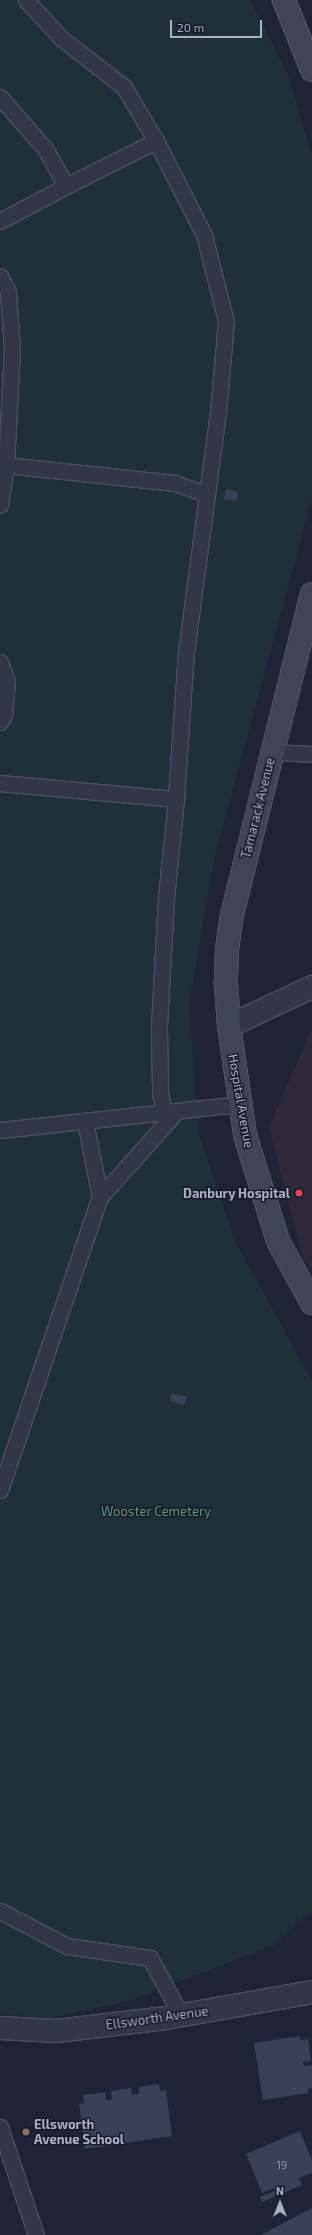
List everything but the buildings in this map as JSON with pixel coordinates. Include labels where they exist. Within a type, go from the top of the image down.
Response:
[{"type":"street","points":[[284,0],[312,70]]},
{"type":"street","name":"Tamarack Avenue","points":[[229,1026],[227,950],[232,914],[312,594]]},
{"type":"street","points":[[229,1026],[312,987]]},
{"type":"street","name":"Hospital Avenue","points":[[229,1026],[245,1135],[278,1241],[312,1303]]},
{"type":"street","name":"Ellsworth Avenue","points":[[0,2028],[56,2031],[181,2015],[312,1992]]},
{"type":"lane","points":[[26,0],[61,38],[124,87],[156,142],[204,235],[226,320],[218,412],[186,651],[176,799],[166,897],[159,1027],[160,1092],[171,1112]]},
{"type":"lane","points":[[0,97],[46,150],[66,186]]},
{"type":"lane","points":[[2,217],[156,142]]},
{"type":"lane","points":[[0,276],[8,292],[12,348],[6,465],[0,505]]},
{"type":"lane","points":[[6,465],[175,483],[206,494]]},
{"type":"lane","points":[[0,662],[7,681],[4,716],[0,722]]},
{"type":"lane","points":[[272,752],[312,754]]},
{"type":"lane","points":[[0,783],[176,799]]},
{"type":"lane","points":[[0,1130],[241,1104]]},
{"type":"lane","points":[[0,1490],[100,1197],[171,1112]]},
{"type":"lane","points":[[85,1121],[100,1197]]},
{"type":"lane","points":[[0,1911],[66,1946],[150,1958],[181,2015]]},
{"type":"lane","points":[[0,2127],[36,2235]]},
{"type":"shaded area","name":"Danbury Hospital","points":[[312,1029],[312,1268],[303,1259],[269,1127]]},
{"type":"green space","name":"Wooster Cemetery","points":[[0,0],[250,0],[288,75],[312,155],[312,498],[215,855],[189,1003],[199,1135],[235,1241],[312,1381],[312,1910],[274,1945],[129,2001],[50,2018],[0,2014]]},
{"type":"place","name":"Danbury Hospital","points":[[299,1193]]},
{"type":"place","name":"Ellsworth Avenue School","points":[[26,2132]]}]
